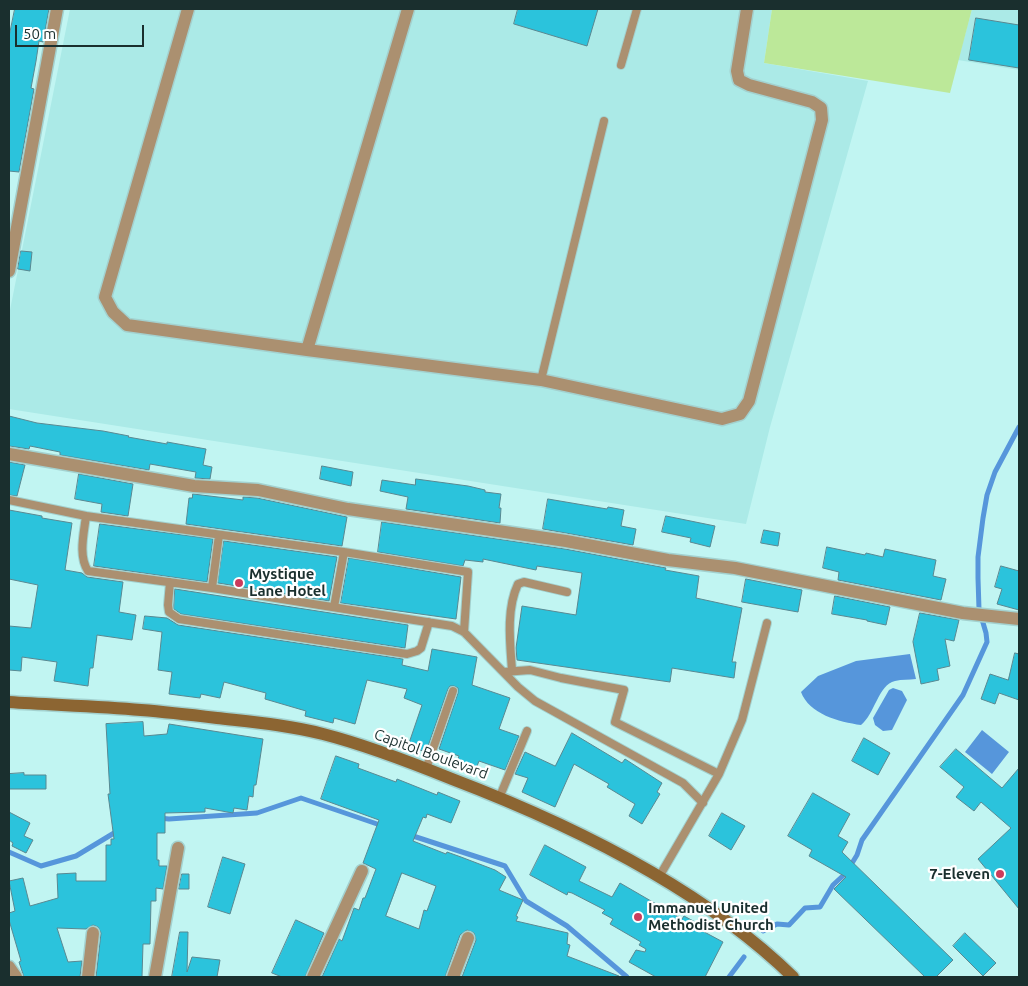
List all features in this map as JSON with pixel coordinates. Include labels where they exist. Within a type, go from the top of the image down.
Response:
[{"type":"main road","name":"Capitol Boulevard","points":[[9,702],[140,710],[269,724],[322,734],[426,769],[500,796],[570,829],[659,876],[738,929],[775,959],[793,977]]},
{"type":"street","points":[[9,271],[57,9]]},
{"type":"street","points":[[188,9],[105,297],[113,312],[127,325],[541,380],[722,420],[740,414],[749,401],[822,120],[821,108],[812,102],[749,85],[739,80],[737,71],[747,9]]},
{"type":"street","points":[[308,350],[408,9]]},
{"type":"street","points":[[9,454],[194,486],[258,490],[348,509],[566,541],[668,560],[735,568],[963,613],[1019,619]]},
{"type":"street","points":[[155,977],[178,848]]},
{"type":"street","points":[[313,977],[362,871]]},
{"type":"street","points":[[88,977],[93,933]]},
{"type":"street","points":[[453,977],[468,938]]},
{"type":"street","points":[[9,967],[16,977]]},
{"type":"lane","points":[[621,66],[637,9]]},
{"type":"lane","points":[[541,380],[604,121]]},
{"type":"lane","points":[[9,500],[86,516],[344,552],[468,572],[464,632]]},
{"type":"lane","points":[[86,516],[82,556],[83,564],[88,571],[212,588],[452,626],[464,632],[508,671],[518,687],[535,701],[683,783],[703,802]]},
{"type":"lane","points":[[212,588],[219,535]]},
{"type":"lane","points":[[334,607],[344,552]]},
{"type":"lane","points":[[170,582],[169,612],[179,619],[407,654],[421,648],[429,622]]},
{"type":"lane","points":[[508,671],[509,631],[515,591],[518,584],[524,582],[568,592]]},
{"type":"lane","points":[[659,876],[719,774],[742,720],[768,623]]},
{"type":"lane","points":[[508,671],[530,670],[624,690],[615,722],[719,774]]},
{"type":"lane","points":[[426,769],[453,691]]},
{"type":"lane","points":[[500,796],[527,731]]},
{"type":"shaded area","points":[[70,9],[772,9],[764,63],[868,81],[770,427],[746,524],[9,409],[9,315]]},
{"type":"shaded area","points":[[972,9],[1019,9],[1019,70],[958,60]]},
{"type":"green space","points":[[772,9],[972,9],[950,93],[764,63]]},
{"type":"water","points":[[910,654],[916,679],[898,680],[884,688],[870,714],[861,725],[843,722],[826,716],[811,706],[801,692],[818,676],[856,661]]},
{"type":"water","points":[[893,688],[902,691],[907,700],[892,730],[883,731],[875,725],[873,718],[889,690]]},
{"type":"water","points":[[982,730],[1009,752],[992,774],[965,752]]},
{"type":"building","points":[[15,9],[49,9],[43,42],[39,41],[31,88],[34,89],[19,172],[9,171],[9,37]]},
{"type":"building","points":[[518,9],[598,9],[587,46],[514,24]]},
{"type":"building","points":[[976,18],[1019,25],[1019,68],[969,60]]},
{"type":"building","points":[[21,251],[32,252],[30,271],[18,269]]},
{"type":"building","points":[[9,416],[37,423],[103,431],[167,444],[167,442],[206,449],[203,465],[212,467],[210,479],[195,478],[196,472],[150,464],[149,470],[60,455],[60,452],[30,446],[29,449],[9,446]]},
{"type":"building","points":[[9,462],[25,465],[17,496],[9,495]]},
{"type":"building","points":[[322,466],[353,472],[351,486],[320,479]]},
{"type":"building","points":[[79,474],[133,484],[128,516],[101,512],[102,504],[75,499]]},
{"type":"building","points":[[416,479],[468,486],[485,490],[485,492],[501,494],[499,508],[501,508],[500,523],[406,509],[408,497],[380,491],[382,480],[415,485]]},
{"type":"building","points":[[193,494],[243,500],[243,497],[257,498],[347,517],[342,546],[186,524],[189,498],[192,498]]},
{"type":"building","points":[[548,499],[624,510],[621,526],[636,529],[633,545],[543,529]]},
{"type":"building","points":[[9,510],[72,523],[65,570],[82,573],[87,577],[123,582],[119,612],[136,615],[132,640],[97,635],[93,668],[90,668],[88,686],[54,681],[57,662],[22,657],[21,671],[9,670],[9,626],[31,628],[38,585],[9,579]]},
{"type":"building","points":[[666,516],[715,526],[710,547],[690,542],[691,538],[662,532]]},
{"type":"building","points":[[382,522],[565,549],[699,576],[696,598],[742,608],[732,662],[736,662],[734,678],[672,668],[670,682],[517,660],[516,648],[522,606],[576,615],[582,573],[537,566],[536,570],[483,559],[483,562],[465,560],[463,566],[378,552]]},
{"type":"building","points":[[100,524],[213,539],[207,582],[94,566]]},
{"type":"building","points":[[764,530],[780,533],[778,546],[761,543]]},
{"type":"building","points":[[224,541],[337,557],[329,601],[218,583]]},
{"type":"building","points":[[827,547],[883,557],[885,549],[936,560],[933,576],[946,579],[941,600],[838,580],[839,572],[823,568]]},
{"type":"building","points":[[349,558],[461,577],[456,619],[341,603]]},
{"type":"building","points":[[1001,566],[1019,571],[1019,610],[997,604],[1002,589],[995,587]]},
{"type":"building","points":[[746,579],[802,590],[798,612],[742,602]]},
{"type":"building","points":[[175,589],[408,625],[405,648],[181,614],[174,609]]},
{"type":"building","points":[[835,596],[890,607],[886,625],[832,614]]},
{"type":"building","points":[[920,613],[959,620],[954,641],[945,639],[950,666],[937,669],[939,680],[921,684],[913,642]]},
{"type":"building","points":[[145,616],[167,618],[178,625],[403,659],[402,665],[428,671],[432,649],[477,657],[472,685],[510,698],[499,729],[519,736],[505,770],[479,761],[474,774],[455,767],[459,756],[439,749],[458,693],[458,688],[454,686],[450,686],[448,689],[426,752],[408,746],[422,705],[404,698],[407,689],[367,680],[355,724],[334,718],[333,723],[305,716],[306,711],[265,699],[266,693],[224,682],[220,698],[201,694],[200,698],[169,694],[172,672],[158,670],[162,632],[143,629]]},
{"type":"building","points":[[1015,653],[1019,654],[1019,700],[999,693],[995,704],[981,699],[990,674],[1008,680]]},
{"type":"building","points":[[143,722],[144,736],[167,734],[169,724],[263,739],[256,785],[254,785],[253,797],[249,796],[247,810],[234,808],[233,813],[205,808],[205,812],[165,813],[165,833],[157,833],[157,860],[159,860],[159,866],[167,866],[163,889],[156,888],[156,901],[151,901],[150,944],[143,944],[142,977],[96,977],[101,933],[98,927],[93,925],[86,929],[57,928],[68,962],[82,961],[80,977],[24,977],[9,920],[9,913],[15,911],[9,881],[23,878],[30,906],[58,898],[57,874],[76,873],[76,881],[106,881],[106,845],[111,845],[111,839],[114,839],[108,794],[110,794],[106,724]]},
{"type":"building","points":[[572,733],[622,763],[625,759],[662,783],[657,792],[660,794],[642,824],[629,816],[635,804],[607,787],[609,784],[574,764],[555,807],[522,792],[528,778],[515,774],[525,752],[555,766]]},
{"type":"building","points":[[864,738],[890,753],[878,775],[852,761]]},
{"type":"building","points":[[956,749],[1002,788],[1019,768],[1019,909],[978,859],[1011,828],[981,802],[974,811],[956,797],[964,787],[940,767]]},
{"type":"building","points":[[336,756],[359,764],[358,768],[396,782],[397,779],[437,795],[438,792],[460,801],[451,823],[427,814],[426,818],[423,817],[413,841],[495,870],[506,877],[499,890],[523,900],[516,916],[518,917],[516,921],[568,933],[567,944],[570,945],[567,956],[619,977],[462,977],[476,940],[474,933],[467,930],[460,935],[445,977],[322,977],[339,939],[342,941],[354,908],[359,910],[363,898],[365,898],[376,869],[363,863],[379,820],[321,799]],"holes":[[[402,873],[436,886],[427,911],[424,910],[419,929],[386,916]]]},
{"type":"building","points":[[24,773],[24,775],[46,775],[46,789],[9,789],[9,774]]},
{"type":"building","points":[[813,793],[850,814],[838,836],[848,842],[842,852],[953,960],[936,977],[925,977],[834,889],[846,877],[809,856],[812,850],[788,836]]},
{"type":"building","points":[[9,812],[30,823],[24,836],[33,840],[26,853],[12,846],[13,843],[9,840]]},
{"type":"building","points":[[722,813],[745,826],[731,850],[709,836]]},
{"type":"building","points":[[545,845],[586,867],[579,881],[612,897],[620,883],[682,919],[684,916],[697,923],[695,927],[723,942],[705,977],[656,977],[629,962],[636,950],[645,952],[646,949],[639,945],[641,942],[610,924],[613,919],[602,913],[605,910],[572,893],[568,892],[567,895],[530,875]]},
{"type":"building","points":[[223,857],[245,864],[230,914],[208,907]]},
{"type":"building","points":[[182,874],[189,874],[189,889],[179,889]]},
{"type":"building","points":[[296,920],[324,933],[305,977],[282,977],[272,973]]},
{"type":"building","points":[[180,932],[188,932],[187,972],[192,957],[220,960],[217,977],[172,977]]},
{"type":"building","points":[[965,933],[996,963],[983,976],[953,946]]},
{"type":"waterway","points":[[763,931],[777,924],[789,925],[805,908],[820,907],[833,885],[846,873],[857,855],[862,840],[963,695],[987,642],[979,609],[978,578],[978,557],[987,495],[995,472],[1019,427]]},
{"type":"waterway","points":[[159,818],[169,819],[257,813],[301,798],[383,826]]},
{"type":"waterway","points":[[9,852],[41,866],[76,856],[119,830]]},
{"type":"waterway","points":[[410,835],[505,866],[526,901],[567,926],[627,977]]},
{"type":"waterway","points":[[729,977],[744,957]]},
{"type":"place","name":"Mystique Lane Hotel","points":[[239,583]]},
{"type":"place","name":"7-Eleven","points":[[1000,874]]},
{"type":"place","name":"Immanuel United Methodist Church","points":[[638,917]]}]
